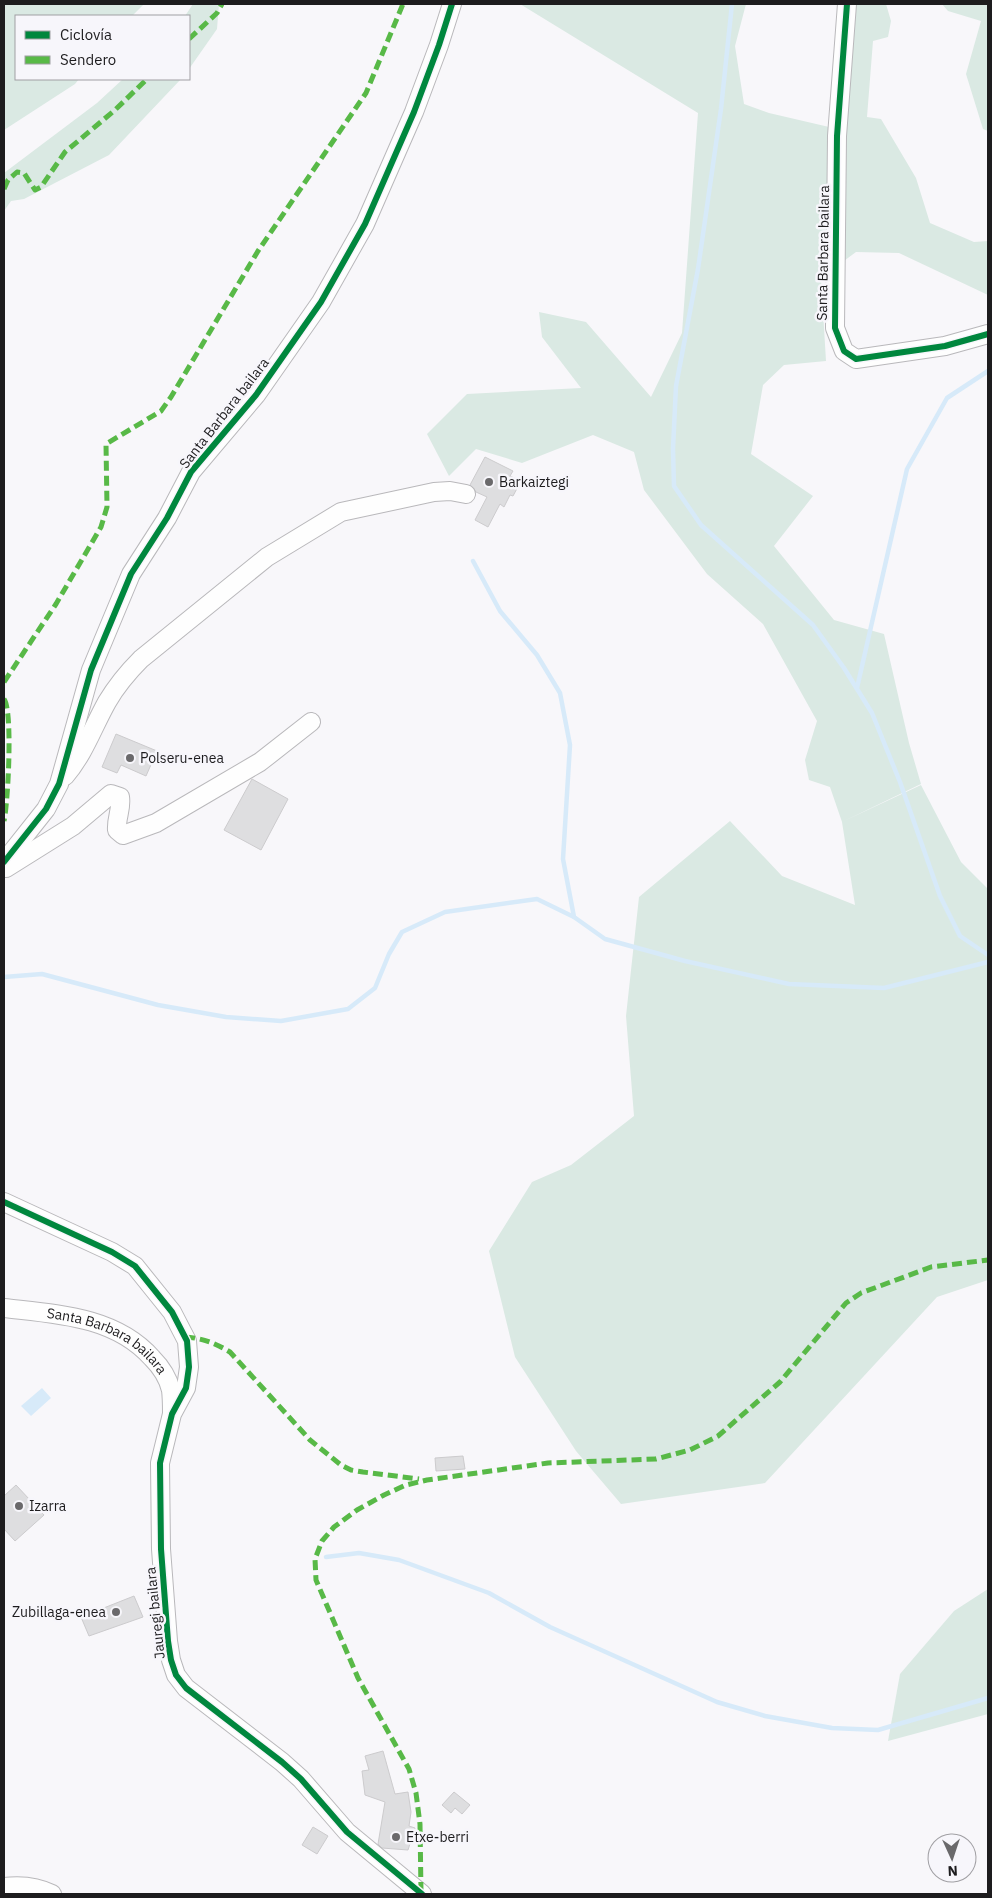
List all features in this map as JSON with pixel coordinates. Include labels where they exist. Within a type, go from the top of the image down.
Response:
[{"type":"street","name":"Santa Barbara bailara","points":[[4,862],[46,809],[58,784],[91,670],[131,574],[167,518],[191,472],[256,395],[321,302],[360,233],[414,112],[452,4]]},
{"type":"street","name":"Santa Barbara bailara","points":[[847,4],[837,136],[835,328],[844,351],[856,359],[945,346],[988,334]]},
{"type":"street","points":[[58,784],[72,768],[108,701],[124,676],[141,659],[267,558],[341,512],[434,492],[450,491],[466,494]]},
{"type":"street","points":[[4,870],[73,826],[101,800],[111,794],[120,797],[122,807],[116,823],[117,830],[123,835],[156,823],[260,762],[311,722]]},
{"type":"street","name":"Jauregi bailara","points":[[4,1202],[112,1252],[135,1266],[172,1312],[187,1341],[189,1367],[186,1388],[172,1414],[160,1463],[161,1549],[170,1660],[176,1675],[186,1688],[282,1762],[301,1779],[346,1832],[422,1894]]},
{"type":"street","name":"Santa Barbara bailara","points":[[4,1308],[86,1320],[111,1326],[129,1337],[140,1345],[165,1375],[171,1392],[172,1414]]},
{"type":"street","points":[[4,1887],[17,1886],[45,1890],[52,1894]]},
{"type":"shaded area","points":[[4,4],[144,4],[133,15],[15,15],[15,80],[78,80],[75,84],[4,130]]},
{"type":"shaded area","points":[[193,4],[219,4],[217,29],[190,68],[190,15],[186,15]]},
{"type":"shaded area","points":[[520,4],[746,4],[735,46],[744,104],[769,113],[842,130],[848,104],[854,4],[886,4],[891,21],[888,37],[873,41],[867,117],[881,119],[916,178],[930,223],[974,242],[988,241],[988,295],[899,253],[856,252],[821,278],[826,361],[784,365],[763,385],[751,454],[813,496],[774,546],[834,620],[884,634],[909,743],[921,784],[844,821],[921,785],[961,862],[988,889],[988,1280],[937,1297],[765,1483],[621,1504],[576,1451],[515,1357],[489,1251],[532,1182],[571,1165],[634,1116],[626,1016],[639,897],[730,821],[782,876],[855,905],[842,822],[830,787],[809,780],[805,760],[817,721],[763,624],[707,574],[644,490],[634,452],[593,435],[522,463],[476,449],[449,476],[427,434],[467,394],[581,388],[542,337],[539,312],[586,322],[651,397],[682,333],[698,113]]},
{"type":"shaded area","points":[[942,4],[988,4],[988,131],[983,129],[966,74],[981,21],[948,11]]},
{"type":"shaded area","points":[[122,80],[180,80],[109,155],[24,199],[11,201],[4,211],[4,173],[97,103]]},
{"type":"shaded area","points":[[988,1589],[988,1714],[888,1741],[900,1674],[954,1611]]},
{"type":"water","points":[[42,1388],[51,1398],[31,1416],[21,1406]]},
{"type":"building","name":"Barkaiztegi","points":[[485,457],[513,471],[510,476],[521,481],[513,496],[510,495],[504,507],[500,504],[488,527],[475,520],[487,497],[476,492],[470,485]]},
{"type":"building","name":"Polseru-enea","points":[[116,734],[157,751],[146,776],[121,765],[117,773],[102,767]]},
{"type":"building","points":[[252,779],[288,799],[261,850],[224,830]]},
{"type":"building","points":[[463,1456],[465,1469],[436,1471],[435,1458]]},
{"type":"building","name":"Izarra","points":[[16,1485],[44,1515],[15,1541],[4,1529],[4,1496]]},
{"type":"building","name":"Zubillaga-enea","points":[[134,1596],[143,1617],[89,1636],[81,1617]]},
{"type":"building","points":[[383,1751],[395,1794],[408,1792],[411,1812],[409,1826],[415,1828],[408,1850],[382,1848],[378,1844],[385,1802],[365,1795],[362,1771],[369,1770],[365,1756]]},
{"type":"building","points":[[454,1792],[470,1805],[462,1814],[455,1808],[451,1813],[442,1805]]},
{"type":"building","points":[[313,1827],[328,1836],[317,1854],[302,1845]]},
{"type":"waterway","points":[[732,4],[721,109],[698,269],[676,386],[673,449],[674,486],[701,525],[813,625],[844,668],[872,713],[900,782],[940,896],[960,936],[988,955]]},
{"type":"waterway","points":[[857,688],[907,469],[947,398],[988,371]]},
{"type":"waterway","points":[[473,561],[500,611],[537,655],[560,693],[570,745],[563,859],[574,917],[605,939],[685,961],[789,984],[884,988],[988,962]]},
{"type":"waterway","points":[[4,977],[42,974],[158,1005],[226,1017],[281,1021],[348,1009],[375,988],[389,954],[402,932],[445,912],[537,899],[574,917]]},
{"type":"waterway","points":[[326,1557],[359,1553],[399,1560],[489,1593],[550,1627],[717,1702],[765,1716],[832,1728],[878,1730],[988,1698]]},
{"type":"marked path","points":[[190,38],[217,13],[222,4]]},
{"type":"marked path","points":[[4,682],[56,604],[101,527],[107,507],[106,444],[161,411],[171,397],[258,251],[366,93],[403,4]]},
{"type":"marked path","points":[[4,189],[8,180],[17,172],[24,173],[35,190],[41,187],[65,152],[115,110],[146,80]]},
{"type":"marked path","points":[[4,699],[7,707],[9,738],[4,821]]},
{"type":"marked path","points":[[421,1892],[420,1824],[416,1793],[409,1769],[358,1678],[316,1580],[315,1559],[322,1541],[334,1527],[357,1510],[384,1495],[406,1485],[427,1480],[548,1463],[656,1459],[690,1450],[718,1436],[780,1382],[846,1303],[861,1293],[931,1267],[988,1260]]},
{"type":"marked path","points":[[185,1337],[208,1342],[230,1352],[310,1440],[341,1465],[351,1470],[419,1479]]},
{"type":"cycle path","points":[[4,862],[46,809],[59,784],[91,670],[131,574],[167,518],[191,472],[256,395],[321,302],[365,224],[414,112],[452,4]]},
{"type":"cycle path","points":[[847,4],[837,136],[835,328],[844,351],[856,359],[945,346],[988,334]]},
{"type":"cycle path","points":[[4,1202],[112,1252],[135,1266],[172,1312],[187,1341],[189,1367],[186,1388],[172,1414],[160,1463],[161,1549],[168,1641],[176,1675],[186,1688],[282,1762],[301,1779],[347,1832],[422,1894]]},
{"type":"place","name":"Barkaiztegi","points":[[489,482]]},
{"type":"place","name":"Polseru-enea","points":[[130,758]]},
{"type":"place","name":"Izarra","points":[[19,1506]]},
{"type":"place","name":"Zubillaga-enea","points":[[116,1612]]},
{"type":"place","name":"Etxe-berri","points":[[396,1837]]}]
